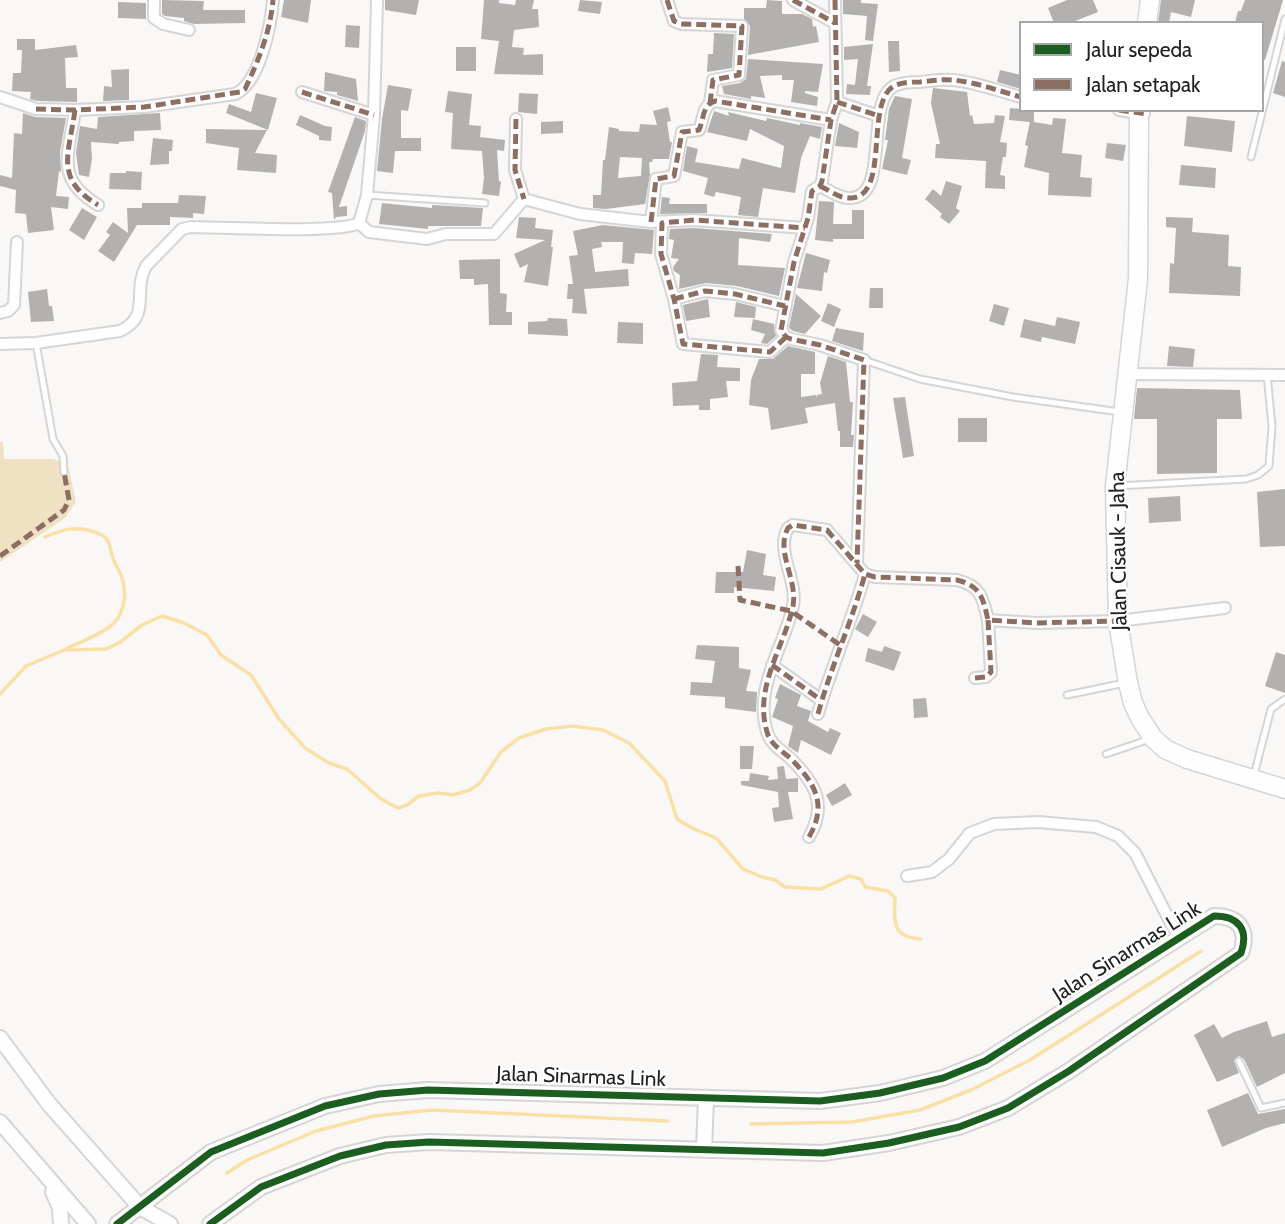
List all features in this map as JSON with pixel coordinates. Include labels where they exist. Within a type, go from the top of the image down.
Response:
[{"type":"main road","points":[[1139,21],[1140,0]]},
{"type":"main road","points":[[1147,21],[1150,0]]},
{"type":"main road","name":"Jalan Cisauk - Jaha","points":[[1143,112],[1147,191],[1138,215],[1138,279],[1115,486],[1118,621],[1128,683],[1133,703],[1153,738],[1164,749],[1285,789]]},
{"type":"street","points":[[154,0],[154,18],[159,22],[189,30]]},
{"type":"street","points":[[0,97],[36,109],[75,110],[144,107],[240,92],[245,89],[260,58],[271,27],[273,0]]},
{"type":"street","points":[[0,344],[36,343],[120,331],[132,326],[139,316],[142,274],[146,266],[182,229],[328,228],[354,226],[359,223],[367,195],[374,116],[377,0]]},
{"type":"street","points":[[667,0],[674,21],[681,24],[742,26],[739,75],[713,79],[710,103]]},
{"type":"street","points":[[793,0],[835,23]]},
{"type":"street","points":[[835,0],[837,102],[831,120],[820,186],[812,191],[805,228],[794,262],[781,330],[786,337],[864,360],[857,563]]},
{"type":"street","points":[[820,186],[850,198],[858,197],[866,189],[877,149],[879,116],[884,93],[895,85],[953,80],[1019,96]]},
{"type":"street","points":[[302,92],[374,116]]},
{"type":"street","points":[[786,337],[770,352],[685,345],[681,341],[674,299],[661,254],[656,179],[674,176],[682,132],[699,130],[706,107],[715,101],[831,120]]},
{"type":"street","points":[[837,102],[879,116]]},
{"type":"street","points":[[75,110],[68,159],[69,176],[81,195],[98,205]]},
{"type":"street","points":[[516,119],[515,170],[524,199]]},
{"type":"street","points":[[524,199],[580,214],[657,222],[694,220],[805,228]]},
{"type":"street","points":[[359,223],[369,233],[427,240],[446,234],[494,234],[524,199]]},
{"type":"street","points":[[0,313],[8,311],[14,305],[17,242]]},
{"type":"street","points":[[674,299],[705,291],[735,294],[785,306]]},
{"type":"street","points":[[1128,374],[1285,375]]},
{"type":"street","points":[[809,837],[818,821],[816,793],[801,770],[770,739],[764,711],[772,664],[793,603],[793,588],[783,543],[788,528],[793,525],[827,530],[865,574],[875,577],[957,580],[970,583],[980,594],[988,620],[991,672],[986,677],[975,678]]},
{"type":"street","points":[[818,713],[832,663],[858,599],[865,574]]},
{"type":"street","points":[[988,620],[1036,623],[1118,621],[1225,608]]},
{"type":"street","points":[[772,664],[821,700]]},
{"type":"street","points":[[907,876],[932,872],[949,859],[970,833],[994,824],[1038,822],[1096,827],[1118,836],[1135,853],[1179,939]]},
{"type":"street","name":"Jalan Sinarmas Link","points":[[117,1224],[211,1152],[325,1106],[379,1094],[428,1090],[820,1101],[880,1093],[943,1078],[985,1061],[1214,916],[1228,916],[1239,924],[1245,940],[1241,953],[1069,1071],[1008,1108],[959,1127],[890,1143],[823,1153],[429,1142],[386,1145],[340,1156],[261,1186],[211,1224]]},
{"type":"street","points":[[0,1038],[50,1104],[140,1207],[170,1224]]},
{"type":"street","points":[[704,1150],[706,1098]]},
{"type":"street","points":[[0,1122],[88,1224]]},
{"type":"street","points":[[42,1171],[61,1208],[61,1224]]},
{"type":"lane","points":[[1264,104],[1285,19]]},
{"type":"lane","points":[[1251,157],[1262,112]]},
{"type":"lane","points":[[367,195],[485,203]]},
{"type":"lane","points":[[36,343],[53,439],[63,456],[65,472]]},
{"type":"lane","points":[[864,360],[920,379],[1013,397],[1123,412]]},
{"type":"lane","points":[[1115,486],[1235,480],[1258,475],[1269,466],[1272,426],[1267,374]]},
{"type":"lane","points":[[1067,695],[1128,683]]},
{"type":"lane","points":[[1254,778],[1272,709],[1285,699]]},
{"type":"lane","points":[[1106,754],[1153,738]]},
{"type":"lane","points":[[1239,1061],[1261,1108],[1285,1103]]},
{"type":"shaded area","points":[[0,442],[3,442],[4,459],[53,459],[68,465],[76,502],[65,518],[0,562]]},
{"type":"building","points":[[162,0],[204,1],[203,10],[245,10],[245,23],[194,24],[184,21],[184,18],[165,16],[162,14]]},
{"type":"building","points":[[284,0],[311,0],[308,23],[281,17]]},
{"type":"building","points":[[385,0],[419,0],[416,15],[385,10]]},
{"type":"building","points":[[484,0],[499,0],[499,3],[515,5],[516,0],[534,0],[532,9],[538,9],[539,27],[514,30],[512,47],[524,48],[523,55],[543,54],[543,75],[494,74],[499,41],[481,39]]},
{"type":"building","points":[[580,0],[602,2],[600,14],[578,11]]},
{"type":"building","points":[[767,0],[782,1],[782,14],[802,14],[812,19],[819,42],[748,55],[750,26],[744,19],[744,8],[766,8]]},
{"type":"building","points":[[843,0],[878,4],[873,41],[865,40],[867,16],[843,14]]},
{"type":"building","points":[[1067,0],[1093,0],[1098,12],[1075,21],[1053,21],[1048,8]]},
{"type":"building","points":[[1161,0],[1195,0],[1191,17],[1171,12],[1169,21],[1158,21]]},
{"type":"building","points":[[1245,0],[1283,0],[1265,60],[1264,21],[1236,21],[1238,11],[1241,11]]},
{"type":"building","points":[[118,2],[146,3],[146,19],[118,18]]},
{"type":"building","points":[[346,25],[360,26],[359,48],[345,47]]},
{"type":"building","points":[[714,33],[734,34],[732,68],[707,72],[708,54],[713,54]]},
{"type":"building","points":[[17,39],[35,39],[35,50],[76,45],[78,57],[65,58],[66,88],[77,88],[77,102],[37,101],[30,99],[31,92],[12,91],[13,73],[21,73],[22,50],[17,50]]},
{"type":"building","points":[[888,41],[899,41],[900,71],[889,72]]},
{"type":"building","points":[[873,44],[867,86],[871,86],[870,95],[846,94],[847,84],[855,85],[858,59],[844,60],[844,47]]},
{"type":"building","points":[[456,47],[476,47],[476,71],[456,71]]},
{"type":"building","points":[[748,59],[823,64],[818,92],[805,91],[818,97],[817,106],[791,102],[794,80],[782,80],[782,75],[760,76],[765,98],[751,96],[751,99],[724,94],[722,86],[740,83],[746,79]]},
{"type":"building","points":[[1282,61],[1285,62],[1285,97],[1273,93]]},
{"type":"building","points":[[129,69],[129,100],[103,101],[104,86],[112,87],[111,70]]},
{"type":"building","points":[[1000,70],[1019,75],[1019,88],[997,82]]},
{"type":"building","points":[[325,72],[356,79],[358,101],[337,95],[337,92],[324,91]]},
{"type":"building","points":[[388,85],[412,89],[408,111],[401,110],[401,138],[421,138],[421,151],[395,151],[393,173],[377,171]]},
{"type":"building","points":[[933,88],[967,92],[970,116],[972,115],[974,124],[994,123],[995,115],[1005,116],[1000,142],[1007,143],[1006,157],[1003,157],[1000,175],[1005,176],[1005,189],[985,188],[986,161],[935,158],[936,144],[940,144],[931,103]]},
{"type":"building","points":[[448,91],[472,94],[469,125],[481,126],[480,137],[505,140],[504,151],[497,150],[501,182],[499,196],[482,194],[482,151],[451,149],[453,113],[445,112]]},
{"type":"building","points":[[256,93],[277,98],[268,130],[226,113],[229,104],[251,112]]},
{"type":"building","points":[[519,93],[538,94],[537,114],[518,112]]},
{"type":"building","points":[[895,96],[912,99],[902,158],[911,160],[907,175],[882,169],[888,140],[885,140],[889,109]]},
{"type":"building","points":[[668,107],[671,121],[667,122],[672,142],[669,159],[653,159],[649,162],[650,175],[645,204],[593,208],[593,195],[601,195],[603,160],[609,127],[619,131],[639,132],[640,124],[657,125],[653,111]],"holes":[[[620,157],[642,158],[641,176],[618,178]]]},
{"type":"building","points":[[1010,108],[1019,109],[1019,112],[1034,112],[1034,122],[1052,125],[1053,118],[1066,119],[1062,153],[1082,155],[1080,177],[1092,178],[1091,197],[1048,195],[1049,173],[1024,167],[1030,122],[1009,120]]},
{"type":"building","points":[[714,111],[729,116],[728,112],[766,121],[767,118],[822,127],[820,139],[810,136],[801,158],[795,193],[763,188],[758,217],[738,215],[741,197],[716,192],[714,197],[704,194],[708,178],[683,171],[687,146],[698,149],[695,162],[739,169],[742,158],[781,168],[784,146],[750,129],[747,141],[707,132]]},
{"type":"building","points":[[23,113],[35,117],[66,118],[56,196],[69,197],[68,209],[51,207],[54,230],[28,233],[26,214],[15,213],[16,190],[0,186],[0,175],[12,178],[14,133],[22,134]]},
{"type":"building","points":[[160,113],[161,130],[134,131],[134,141],[119,144],[91,142],[89,177],[79,175],[76,153],[80,126],[97,129],[98,117]]},
{"type":"building","points":[[300,115],[332,127],[331,141],[319,140],[319,136],[296,125]]},
{"type":"building","points":[[1187,116],[1235,121],[1232,152],[1184,146]]},
{"type":"building","points":[[355,117],[366,121],[365,131],[339,207],[347,206],[347,216],[336,217],[334,220],[332,193],[328,192]]},
{"type":"building","points":[[563,121],[563,133],[541,134],[541,122]]},
{"type":"building","points":[[839,123],[859,132],[857,148],[835,146]]},
{"type":"building","points":[[206,129],[267,130],[255,153],[277,155],[276,173],[237,170],[239,148],[206,143]]},
{"type":"building","points":[[153,138],[173,140],[172,151],[169,151],[169,164],[150,165]]},
{"type":"building","points":[[1107,143],[1126,145],[1123,161],[1105,158]]},
{"type":"building","points":[[1181,165],[1216,168],[1215,188],[1179,185]]},
{"type":"building","points":[[142,172],[141,190],[109,189],[110,173]]},
{"type":"building","points":[[946,181],[962,186],[956,208],[960,211],[949,224],[925,199],[933,189],[941,196]]},
{"type":"building","points":[[179,195],[206,196],[204,214],[193,213],[193,218],[170,217],[170,225],[137,225],[114,262],[98,251],[110,235],[106,232],[113,222],[128,233],[127,208],[142,208],[142,203],[178,203]]},
{"type":"building","points":[[662,197],[670,198],[669,204],[707,204],[707,213],[660,214]]},
{"type":"building","points":[[819,201],[834,202],[833,224],[852,224],[852,210],[864,210],[864,239],[833,239],[833,242],[815,240]]},
{"type":"building","points":[[382,203],[432,208],[432,205],[483,208],[481,226],[428,226],[428,229],[379,224]]},
{"type":"building","points":[[82,208],[97,217],[84,240],[69,230]]},
{"type":"building","points":[[519,217],[536,218],[535,228],[553,230],[548,286],[524,282],[528,264],[520,268],[514,254],[545,240],[516,238]]},
{"type":"building","points":[[1166,217],[1193,218],[1192,232],[1229,235],[1228,266],[1241,267],[1240,296],[1169,293],[1170,263],[1174,264],[1176,228],[1166,227]]},
{"type":"building","points":[[603,225],[654,230],[652,254],[635,253],[634,264],[622,263],[623,242],[601,242],[602,247],[592,249],[595,272],[628,269],[629,286],[584,289],[587,314],[572,313],[573,299],[567,299],[568,284],[573,284],[569,256],[578,255],[573,231]]},
{"type":"building","points":[[694,228],[772,234],[770,242],[739,238],[738,265],[785,268],[779,296],[737,286],[706,283],[679,289],[680,275],[673,267],[679,259],[671,258],[674,240],[669,239],[670,229]]},
{"type":"building","points":[[806,253],[830,260],[827,273],[824,272],[822,291],[797,288]]},
{"type":"building","points":[[500,259],[500,293],[507,294],[506,312],[512,312],[512,325],[489,325],[488,284],[474,285],[474,279],[460,279],[459,260]]},
{"type":"building","points":[[870,288],[883,288],[883,308],[869,308]]},
{"type":"building","points":[[47,289],[54,321],[31,322],[28,292]]},
{"type":"building","points":[[796,294],[821,316],[805,334],[789,328]]},
{"type":"building","points":[[708,299],[710,317],[686,321],[683,305]]},
{"type":"building","points":[[736,302],[756,307],[755,318],[734,317]]},
{"type":"building","points":[[828,303],[841,309],[834,327],[821,321]]},
{"type":"building","points":[[994,304],[1009,308],[1004,326],[989,321]]},
{"type":"building","points":[[1057,317],[1080,322],[1075,344],[1042,337],[1041,342],[1020,337],[1024,319],[1055,326]]},
{"type":"building","points":[[548,318],[567,319],[568,336],[528,334],[528,322],[547,321]]},
{"type":"building","points":[[753,319],[774,324],[776,336],[767,344],[761,343],[765,334],[751,330]]},
{"type":"building","points":[[618,322],[643,323],[643,344],[617,343]]},
{"type":"building","points":[[836,328],[864,333],[863,351],[832,341]]},
{"type":"building","points":[[788,346],[815,352],[815,374],[801,374],[801,397],[816,395],[816,398],[822,394],[820,383],[828,356],[846,362],[850,402],[853,402],[853,447],[840,447],[835,403],[805,408],[808,423],[771,430],[768,408],[749,405],[751,380],[759,359],[773,359]]},
{"type":"building","points":[[1169,346],[1195,349],[1193,367],[1167,366]]},
{"type":"building","points":[[701,354],[718,355],[717,367],[740,368],[740,381],[726,381],[728,397],[710,399],[710,410],[699,410],[699,405],[673,406],[672,383],[697,381]]},
{"type":"building","points":[[1137,388],[1240,390],[1242,419],[1217,419],[1217,473],[1157,474],[1157,419],[1134,419]]},
{"type":"building","points":[[905,397],[914,456],[903,458],[893,398]]},
{"type":"building","points":[[958,418],[987,418],[987,442],[958,442]]},
{"type":"building","points":[[1285,489],[1285,546],[1260,547],[1257,492]]},
{"type":"building","points":[[1180,496],[1181,521],[1149,523],[1148,498]]},
{"type":"building","points":[[747,550],[766,554],[763,575],[776,577],[774,591],[734,587],[734,593],[715,593],[716,572],[743,572]]},
{"type":"building","points":[[863,614],[877,622],[868,637],[855,629]]},
{"type":"building","points":[[697,645],[739,647],[739,668],[751,670],[746,691],[757,692],[756,712],[725,708],[725,697],[690,695],[691,682],[712,683],[715,661],[695,659]]},
{"type":"building","points":[[884,646],[901,652],[894,671],[865,661],[868,648],[882,652]]},
{"type":"building","points":[[1276,652],[1285,655],[1285,693],[1265,686]]},
{"type":"building","points":[[780,684],[801,695],[797,706],[811,711],[808,721],[828,732],[830,728],[841,733],[831,755],[801,740],[798,753],[788,746],[793,726],[772,717]]},
{"type":"building","points":[[926,698],[928,717],[914,718],[913,699]]},
{"type":"building","points":[[740,746],[754,746],[752,769],[740,769]]},
{"type":"building","points":[[784,766],[786,779],[798,778],[798,792],[788,792],[793,819],[774,822],[772,808],[779,807],[778,792],[741,785],[741,781],[749,781],[750,773],[769,776],[768,780],[778,779],[777,767]]},
{"type":"building","points":[[845,783],[852,795],[832,806],[826,795]]},
{"type":"building","points":[[1267,1021],[1272,1037],[1285,1033],[1285,1073],[1257,1087],[1244,1059],[1239,1056],[1234,1061],[1239,1073],[1217,1082],[1194,1035],[1214,1024],[1222,1038]]},
{"type":"building","points":[[1248,1093],[1258,1114],[1285,1109],[1285,1123],[1222,1147],[1207,1110]]},
{"type":"waterway","points":[[45,537],[73,529],[102,535],[109,542],[124,584],[123,607],[114,623],[66,649]]},
{"type":"waterway","points":[[0,694],[26,666],[64,650],[106,649],[119,643],[142,625],[162,616],[184,623],[207,635],[221,655],[251,675],[279,719],[305,748],[329,763],[347,769],[381,799],[398,808],[419,796],[438,793],[453,795],[470,790],[480,783],[501,752],[519,738],[546,729],[573,726],[603,730],[629,743],[665,781],[677,819],[716,838],[743,869],[775,880],[785,887],[821,889],[849,876],[861,879],[865,887],[888,891],[895,898],[895,921],[900,932],[921,939]]},
{"type":"waterway","points":[[751,1124],[852,1122],[920,1110],[971,1090],[1030,1060],[1201,951]]},
{"type":"waterway","points":[[227,1173],[247,1160],[316,1131],[374,1116],[432,1110],[668,1121]]},
{"type":"marked path","points":[[36,109],[144,107],[240,92],[245,89],[263,46],[273,0]]},
{"type":"marked path","points":[[667,0],[674,21],[681,24],[742,26],[739,75],[713,80],[710,103]]},
{"type":"marked path","points":[[793,0],[835,23]]},
{"type":"marked path","points":[[835,0],[837,102],[831,120],[822,181],[820,186],[812,191],[808,218],[794,262],[781,330],[791,339],[820,345],[864,360],[857,563]]},
{"type":"marked path","points":[[820,186],[846,198],[862,194],[870,183],[874,167],[880,110],[885,95],[894,86],[907,82],[953,80],[1019,96]]},
{"type":"marked path","points":[[302,92],[374,115]]},
{"type":"marked path","points":[[651,222],[656,179],[674,176],[682,132],[699,130],[706,109],[711,103],[715,101],[831,120]]},
{"type":"marked path","points":[[837,102],[879,116]]},
{"type":"marked path","points":[[75,110],[68,153],[70,175],[84,195],[98,205]]},
{"type":"marked path","points":[[1133,112],[1147,114]]},
{"type":"marked path","points":[[516,119],[515,170],[524,199]]},
{"type":"marked path","points":[[786,337],[770,352],[683,344],[661,254],[662,223],[694,220],[805,228]]},
{"type":"marked path","points":[[674,299],[705,291],[735,294],[785,306]]},
{"type":"marked path","points":[[0,556],[64,510],[69,500],[64,472]]},
{"type":"marked path","points":[[809,837],[818,814],[816,794],[799,767],[770,739],[764,718],[764,701],[771,669],[793,606],[794,596],[784,546],[788,528],[793,525],[827,530],[865,574],[875,577],[957,580],[965,583],[980,594],[988,620],[1036,623],[1118,621]]},
{"type":"marked path","points":[[738,566],[740,600],[791,611],[840,645]]},
{"type":"marked path","points":[[818,714],[865,574]]},
{"type":"marked path","points":[[975,678],[986,677],[991,672],[988,620]]},
{"type":"marked path","points":[[772,665],[821,700]]},
{"type":"cycle path","points":[[117,1224],[211,1152],[325,1106],[379,1094],[428,1090],[820,1101],[880,1093],[943,1078],[985,1061],[1214,916],[1236,922],[1243,931],[1241,953],[1069,1071],[1008,1108],[959,1127],[889,1143],[823,1153],[429,1142],[386,1145],[340,1156],[261,1187],[210,1224]]}]
